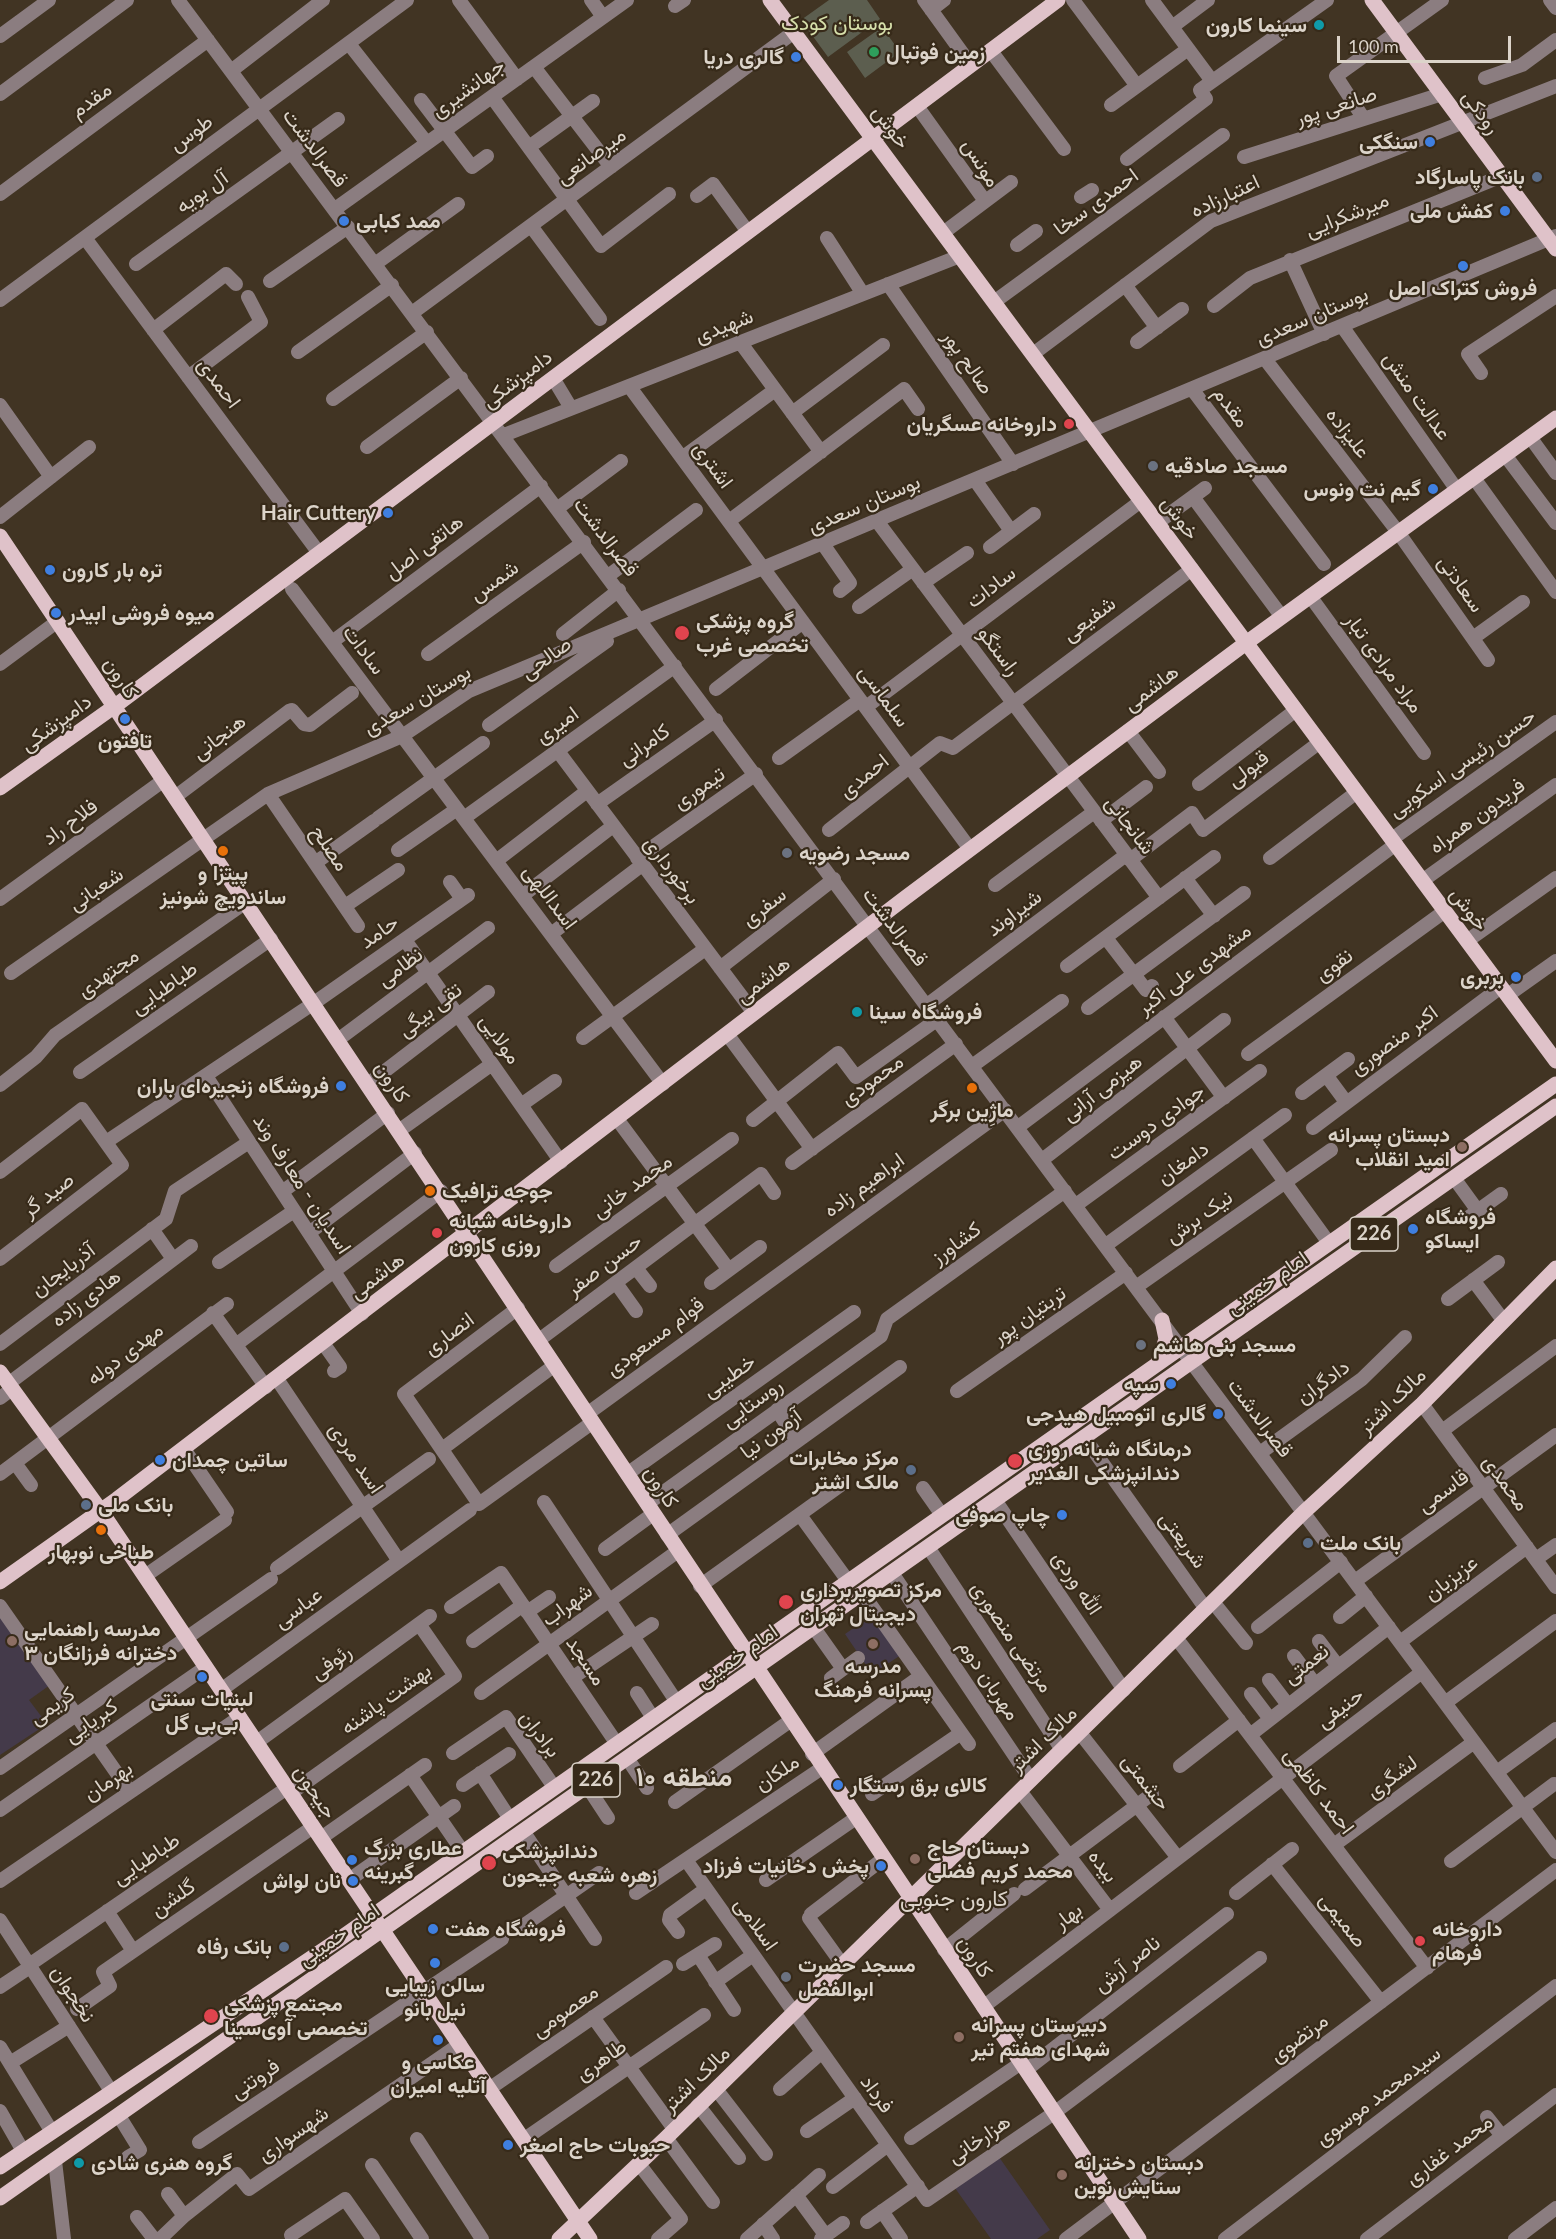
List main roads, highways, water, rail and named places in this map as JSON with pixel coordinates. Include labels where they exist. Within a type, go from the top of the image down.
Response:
[{"type":"main road","name":"خوش","points":[[770,0],[1556,1061]]},
{"type":"main road","name":"دامپزشکی","points":[[0,788],[289,584],[319,553],[1058,0]]},
{"type":"main road","name":"رودکی","points":[[1372,0],[1502,176],[1554,242]]},
{"type":"main road","name":"هاشمی","points":[[0,1581],[101,1511],[272,1383],[970,849],[1282,616],[1556,418]]},
{"type":"main road","name":"کارون","points":[[2,545],[58,621],[441,1191],[745,1654],[1139,2239]]},
{"type":"main road","name":"امام خمینی","points":[[0,2167],[330,1945],[1556,1084]]},
{"type":"main road","name":"امام خمینی","points":[[0,2198],[756,1670],[1556,1106]]},
{"type":"main road","name":"مالک اشتر","points":[[559,2239],[716,2089],[1304,1512],[1422,1404],[1556,1268]]},
{"type":"main road","points":[[1158,1364],[1166,1339],[1162,1320]]},
{"type":"main road","name":"جیحون","points":[[5,1386],[49,1439],[101,1511],[590,2239]]},
{"type":"main road","points":[[330,1945],[339,1946],[342,1951],[340,1961]]},
{"type":"place","name":"سینما کارون","points":[[1319,25]]},
{"type":"place","name":"زمین فوتبال","points":[[874,52]]},
{"type":"place","name":"گالری دریا","points":[[796,57]]},
{"type":"place","name":"سنگکی","points":[[1430,142]]},
{"type":"place","name":"بانک پاسارگاد","points":[[1537,177]]},
{"type":"place","name":"کفش ملی","points":[[1505,211]]},
{"type":"place","name":"ممد کبابی","points":[[344,221]]},
{"type":"place","name":"فروش کتراک اصل","points":[[1463,266]]},
{"type":"place","name":"داروخانه عسگریان","points":[[1069,424]]},
{"type":"place","name":"مسجد صادقیه","points":[[1153,466]]},
{"type":"place","name":"گیم نت ونوس","points":[[1433,489]]},
{"type":"place","name":"Hair Cuttery","points":[[388,513]]},
{"type":"place","name":"تره بار کارون","points":[[50,570]]},
{"type":"place","name":"میوه فروشی ابیدر","points":[[56,613]]},
{"type":"place","name":"گروه پزشکی تخصصی غرب","points":[[682,633]]},
{"type":"place","name":"تافتون","points":[[125,719]]},
{"type":"place","name":"پیتزا و ساندویچ شونیز","points":[[223,851]]},
{"type":"place","name":"مسجد رضویه","points":[[787,853]]},
{"type":"place","name":"بربری","points":[[1516,977]]},
{"type":"place","name":"فروشگاه سینا","points":[[857,1012]]},
{"type":"place","name":"فروشگاه زنجیره‌ای باران","points":[[341,1086]]},
{"type":"place","name":"ماژِین برگر","points":[[972,1088]]},
{"type":"place","name":"دبستان پسرانه امید انقلاب","points":[[1462,1147]]},
{"type":"place","name":"جوجه ترافیک","points":[[430,1191]]},
{"type":"place","name":"فروشگاه ایساکو","points":[[1413,1229]]},
{"type":"place","name":"داروخانه شبانه روزی کارون","points":[[437,1233]]},
{"type":"place","name":"مسجد بنی هاشم","points":[[1141,1345]]},
{"type":"place","name":"سپه","points":[[1171,1384]]},
{"type":"place","name":"گالرى اتومبیل هیدجى","points":[[1218,1414]]},
{"type":"place","name":"ساتین چمدان","points":[[160,1460]]},
{"type":"place","name":"درمانگاه شبانه روزی دندانپزشکی الغدیر","points":[[1015,1461]]},
{"type":"place","name":"مرکز مخابرات مالک اشتر","points":[[911,1470]]},
{"type":"place","name":"بانک ملی","points":[[86,1505]]},
{"type":"place","name":"چاپ صوفی","points":[[1062,1515]]},
{"type":"place","name":"طباخی نوبهار","points":[[101,1530]]},
{"type":"place","name":"بانک ملت","points":[[1308,1543]]},
{"type":"place","name":"مرکز تصویربرداری دیجیتال تهران","points":[[786,1602]]},
{"type":"place","name":"مدرسه راهنمایی دخترانه فرزانگان ۳","points":[[12,1641]]},
{"type":"place","name":"مدرسه پسرانه فرهنگ","points":[[873,1644]]},
{"type":"place","name":"لبنیات سنتی بی‌بی گل","points":[[202,1677]]},
{"type":"place","name":"کالای برق رستگار","points":[[838,1785]]},
{"type":"place","name":"دبستان حاج محمد کریم فضلی","points":[[915,1859]]},
{"type":"place","name":"عطاری بزرگ گبرینه","points":[[352,1860]]},
{"type":"place","name":"دندانپزشکی زهره شعبه جیحون","points":[[489,1863]]},
{"type":"place","name":"پخش دخانیات فرزاد","points":[[881,1866]]},
{"type":"place","name":"نان لواش","points":[[353,1881]]},
{"type":"place","name":"فروشگاه هفت","points":[[433,1929]]},
{"type":"place","name":"داروخانه فرهام","points":[[1420,1941]]},
{"type":"place","name":"بانک رفاه","points":[[284,1947]]},
{"type":"place","name":"سالن زیبایی نیل بانو","points":[[435,1963]]},
{"type":"place","name":"مسجد حضرت ابوالفضل","points":[[786,1977]]},
{"type":"place","name":"مجتمع پزشکی تخصصی آوی‌سینا","points":[[211,2016]]},
{"type":"place","name":"دبیرستان پسرانه شهدای هفتم تیر","points":[[959,2037]]},
{"type":"place","name":"عکاسی و آتلیه امیران","points":[[438,2040]]},
{"type":"place","name":"حبوبات حاج اصغر","points":[[508,2145]]},
{"type":"place","name":"گروه هنری شادی","points":[[79,2163]]},
{"type":"place","name":"دبستان دخترانه ستایش نوین","points":[[1062,2175]]},
{"type":"district","name":"منطقه ۱۰","points":[[684,1777]]},
{"type":"district","name":"کارون جنوبی","points":[[954,1899]]},
{"type":"park label","name":"بوستان کودک","points":[[837,23]]}]
